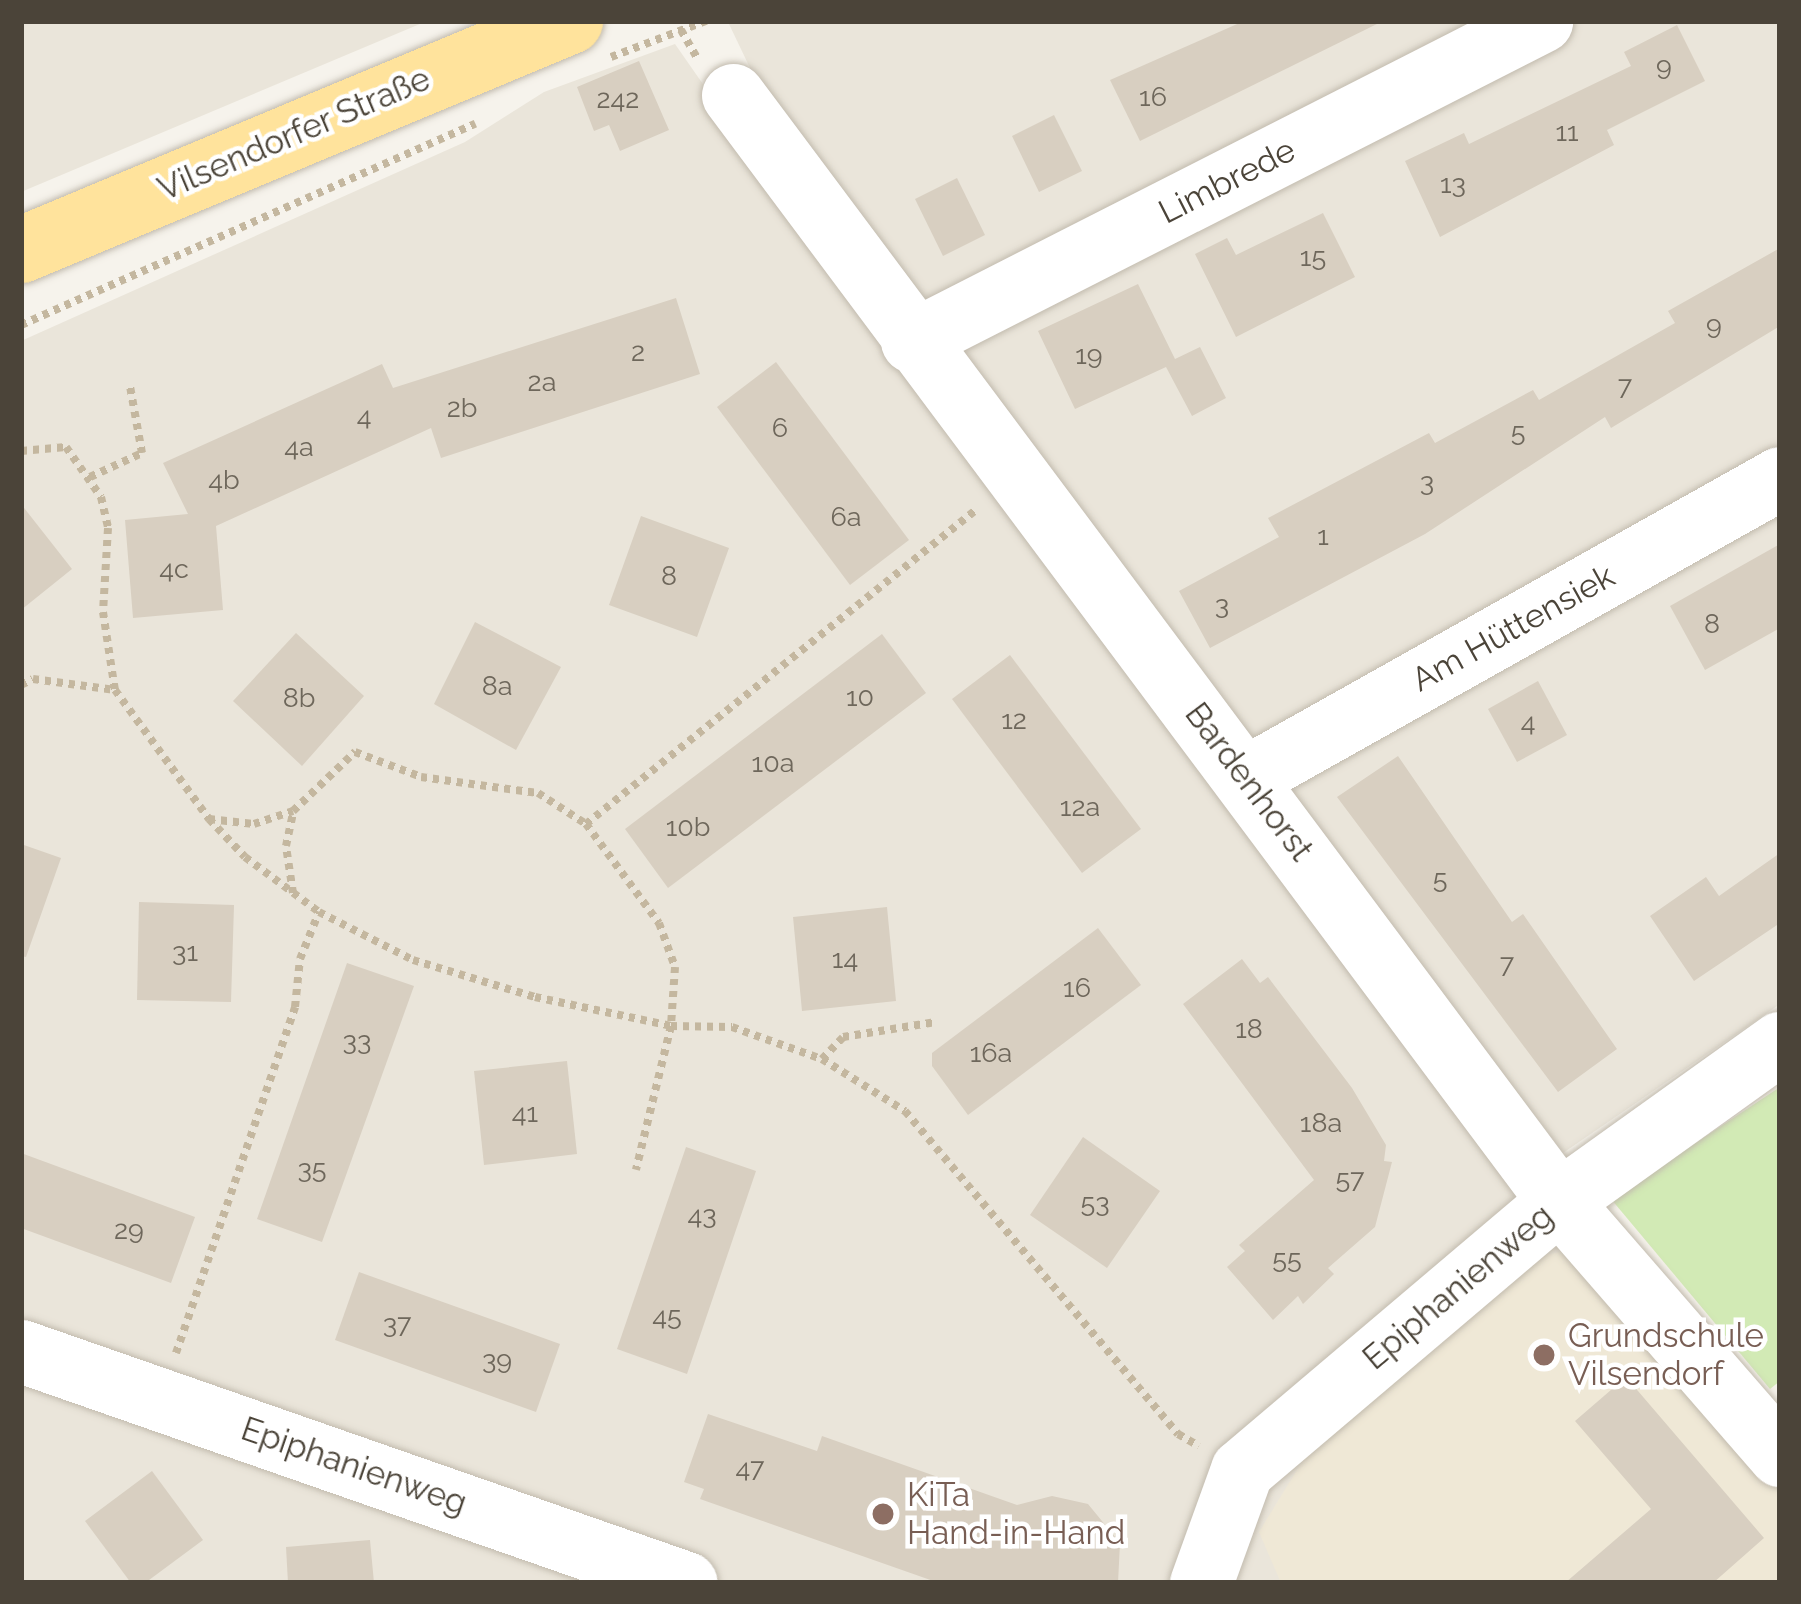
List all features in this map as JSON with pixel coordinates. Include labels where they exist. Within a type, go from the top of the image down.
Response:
[{"type":"main road","name":"Vilsendorfer Straße","points":[[21,250],[582,42]]},
{"type":"street","name":"Limbrede","points":[[912,341],[1541,21]]},
{"type":"street","name":"Bardenhorst","points":[[734,95],[912,341],[1246,777],[1559,1201],[1780,1455]]},
{"type":"street","name":"Am Hüttensiek","points":[[1246,777],[1780,478]]},
{"type":"street","name":"Epiphanienweg","points":[[1201,1583],[1242,1470],[1559,1201],[1780,1043]]},
{"type":"street","name":"Epiphanienweg","points":[[21,1351],[686,1583]]},
{"type":"path","points":[[582,42],[706,21]]},
{"type":"path","points":[[21,325],[460,134],[495,110]]},
{"type":"path","points":[[90,477],[142,453],[130,386]]},
{"type":"path","points":[[21,451],[66,448],[90,477],[108,528],[103,612],[115,690],[208,819],[293,894],[413,960],[671,1026],[732,1027],[822,1059],[905,1112],[1178,1434],[1242,1470]]},
{"type":"path","points":[[586,824],[1017,479]]},
{"type":"path","points":[[21,685],[33,679],[115,690]]},
{"type":"path","points":[[208,819],[254,824],[293,812],[355,752],[421,777],[538,793],[586,824],[659,923],[675,968],[671,1026],[636,1170]]},
{"type":"path","points":[[293,812],[286,846],[293,894]]},
{"type":"path","points":[[160,1398],[296,1007],[300,959],[319,912]]},
{"type":"path","points":[[822,1059],[843,1037],[935,1022]]},
{"type":"shaded area","points":[[21,21],[427,21],[21,192]]},
{"type":"shaded area","points":[[1780,21],[1780,1004],[1563,1153],[761,91],[729,24]]},
{"type":"shaded area","points":[[675,44],[769,179],[1526,1178],[1780,1487],[1780,1583],[21,1583],[21,341],[465,142],[544,92]]},
{"type":"shaded area","name":"Grundschule Vilsendorf","points":[[1562,1252],[1583,1258],[1780,1490],[1780,1583],[1281,1583],[1259,1532],[1308,1452],[1536,1256]]},
{"type":"green space","points":[[1780,1087],[1780,1381],[1770,1389],[1611,1199]]},
{"type":"building","points":[[1244,21],[1383,21],[1140,141],[1110,80]]},
{"type":"building","points":[[1677,25],[1705,81],[1607,130],[1614,145],[1440,237],[1405,161],[1464,133],[1469,144],[1631,66],[1624,52]]},
{"type":"building","points":[[639,61],[669,130],[620,151],[609,125],[594,131],[577,87]]},
{"type":"building","points":[[1054,115],[1082,171],[1039,192],[1012,136]]},
{"type":"building","points":[[957,178],[985,235],[943,256],[915,199]]},
{"type":"building","points":[[1323,213],[1355,277],[1236,337],[1195,254],[1227,238],[1236,255]]},
{"type":"building","points":[[1780,248],[1780,326],[1611,428],[1605,417],[1425,534],[1210,648],[1179,591],[1279,537],[1268,518],[1429,433],[1435,443],[1533,390],[1539,400],[1675,323],[1668,311]]},
{"type":"building","points":[[1138,284],[1175,359],[1200,347],[1226,398],[1192,416],[1166,367],[1075,409],[1038,331]]},
{"type":"building","points":[[676,298],[700,374],[441,458],[431,428],[216,526],[223,610],[133,618],[125,520],[188,514],[163,463],[382,364],[393,388]]},
{"type":"building","points":[[776,362],[909,540],[850,585],[717,407]]},
{"type":"building","points":[[21,504],[72,569],[21,610]]},
{"type":"building","points":[[641,516],[729,548],[697,637],[609,605]]},
{"type":"building","points":[[1780,544],[1780,628],[1705,670],[1670,606]]},
{"type":"building","points":[[475,622],[561,667],[516,750],[434,704]]},
{"type":"building","points":[[296,633],[364,696],[302,766],[233,701]]},
{"type":"building","points":[[882,634],[926,693],[668,888],[625,829]]},
{"type":"building","points":[[1010,655],[1141,829],[1082,873],[952,699]]},
{"type":"building","points":[[1538,681],[1567,735],[1517,762],[1488,709]]},
{"type":"building","points":[[1398,756],[1512,922],[1523,914],[1617,1049],[1558,1092],[1337,797]]},
{"type":"building","points":[[21,844],[61,858],[26,957],[21,956]]},
{"type":"building","points":[[1780,853],[1780,923],[1694,981],[1650,916],[1706,877],[1719,896]]},
{"type":"building","points":[[139,902],[234,905],[231,1002],[137,1000]]},
{"type":"building","points":[[887,907],[896,1001],[802,1011],[793,917]]},
{"type":"building","points":[[1098,928],[1141,985],[968,1115],[932,1066],[932,1053]]},
{"type":"building","points":[[1242,959],[1260,983],[1268,977],[1352,1088],[1386,1145],[1384,1161],[1392,1162],[1375,1227],[1328,1268],[1334,1274],[1303,1304],[1298,1296],[1273,1320],[1227,1267],[1245,1251],[1239,1245],[1314,1180],[1183,1004]]},
{"type":"building","points":[[347,963],[414,986],[322,1242],[257,1219]]},
{"type":"building","points":[[567,1061],[577,1154],[484,1165],[474,1071]]},
{"type":"building","points":[[1083,1137],[1160,1191],[1107,1268],[1030,1215]]},
{"type":"building","points":[[686,1147],[756,1171],[687,1374],[617,1349]]},
{"type":"building","points":[[21,1153],[195,1217],[171,1283],[21,1228]]},
{"type":"building","points":[[359,1272],[560,1344],[536,1412],[335,1340]]},
{"type":"building","points":[[1626,1377],[1764,1538],[1713,1583],[1565,1583],[1651,1509],[1575,1421]]},
{"type":"building","points":[[708,1414],[817,1451],[822,1436],[1017,1505],[1052,1496],[1088,1504],[1120,1543],[1118,1583],[939,1583],[700,1499],[704,1489],[684,1482]]},
{"type":"building","points":[[152,1471],[203,1540],[145,1583],[131,1583],[85,1521]]},
{"type":"building","points":[[370,1540],[374,1583],[288,1583],[286,1547]]},
{"type":"place","name":"Grundschule Vilsendorf","points":[[1544,1355]]},
{"type":"place","name":"KiTa Hand-in-Hand","points":[[883,1514]]}]
